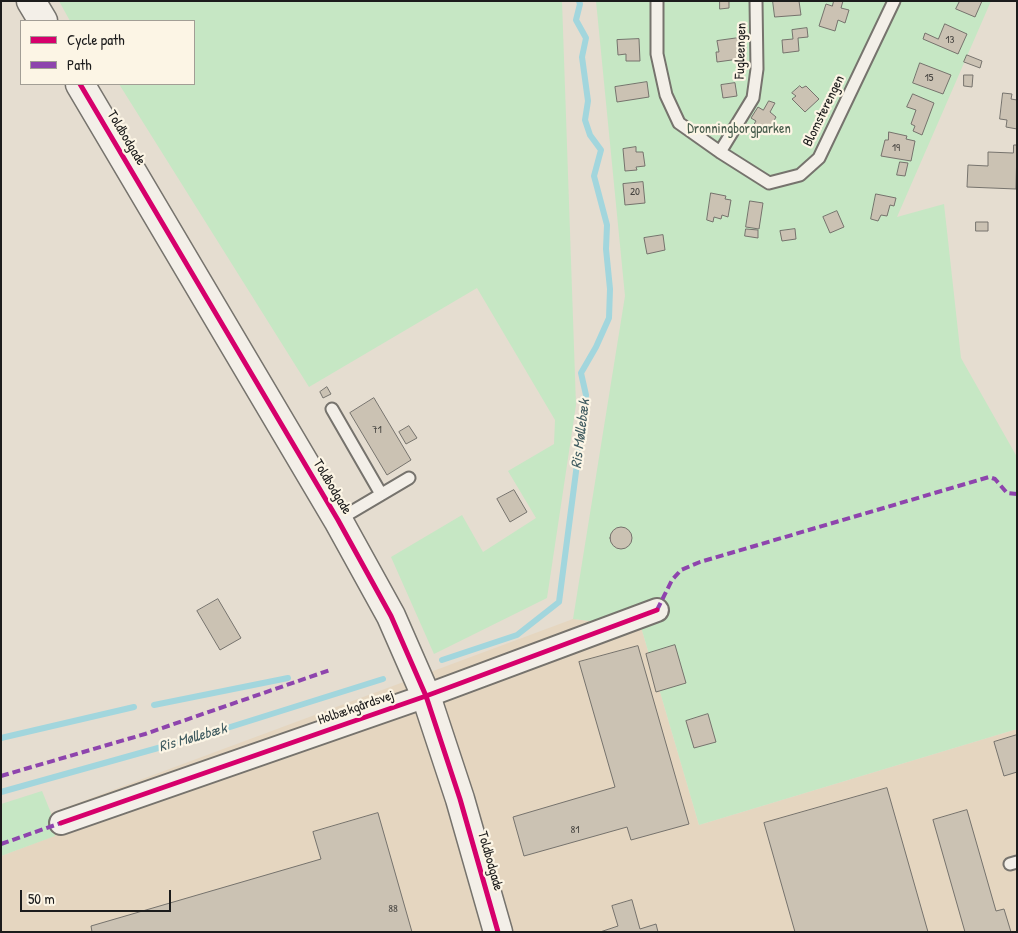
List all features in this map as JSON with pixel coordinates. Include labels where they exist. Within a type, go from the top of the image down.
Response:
[{"type":"street","points":[[32,1],[42,20]]},
{"type":"street","name":"Toldbodgade","points":[[81,85],[338,520],[391,616],[426,696],[460,799],[498,932]]},
{"type":"street","name":"Holbækgårdsvej","points":[[61,823],[426,696],[657,610]]},
{"type":"lane","name":"Blomsterengen","points":[[657,1],[657,54],[666,96],[679,123],[769,183],[800,175],[819,158],[894,1]]},
{"type":"lane","name":"Fugleengen","points":[[720,152],[753,98],[758,69],[756,1]]},
{"type":"lane","points":[[332,408],[382,494]]},
{"type":"lane","points":[[338,520],[409,478]]},
{"type":"shaded area","points":[[573,619],[641,627],[699,825],[1017,729],[1017,932],[1,932],[1,856],[54,836],[51,813]]},
{"type":"green space","points":[[59,1],[562,1],[576,405],[547,598],[434,654],[391,557],[462,515],[483,552],[536,518],[508,471],[554,444],[555,420],[477,288],[309,387],[120,85],[195,85],[195,20],[69,20]]},
{"type":"green space","name":"Dronningborgparken","points":[[596,1],[991,1],[897,217],[944,204],[961,358],[1017,457],[1017,729],[699,825],[641,627],[573,619],[625,296]]},
{"type":"green space","points":[[42,791],[51,813],[55,836],[1,856],[1,804]]},
{"type":"building","points":[[720,1],[729,1],[729,8],[720,9]]},
{"type":"building","points":[[773,1],[799,1],[801,15],[775,17]]},
{"type":"building","points":[[834,1],[843,1],[841,8],[849,10],[845,23],[838,20],[835,31],[819,26],[826,4],[832,6]]},
{"type":"building","points":[[960,1],[982,1],[975,17],[956,9]]},
{"type":"building","points":[[945,24],[967,34],[958,54],[923,39],[925,33],[938,39]]},
{"type":"building","points":[[807,28],[808,37],[798,38],[799,51],[783,53],[782,40],[793,39],[792,30]]},
{"type":"building","points":[[744,38],[746,48],[738,49],[739,59],[717,62],[716,52],[719,52],[717,41]]},
{"type":"building","points":[[639,39],[640,61],[626,61],[626,54],[618,55],[617,40]]},
{"type":"building","points":[[967,55],[982,61],[980,68],[964,62]]},
{"type":"building","points":[[920,63],[951,75],[943,94],[913,83]]},
{"type":"building","points":[[964,75],[973,75],[972,87],[964,86]]},
{"type":"building","points":[[647,82],[649,97],[617,102],[615,87]]},
{"type":"building","points":[[735,83],[737,96],[723,98],[721,85]]},
{"type":"building","points":[[800,86],[802,88],[806,86],[819,99],[805,112],[792,99],[796,96],[792,93]]},
{"type":"building","points":[[1003,93],[1012,94],[1011,99],[1017,100],[1017,129],[1006,127],[1007,120],[1000,119]]},
{"type":"building","points":[[913,94],[934,103],[922,135],[913,131],[915,126],[911,124],[916,110],[907,107]]},
{"type":"building","points":[[769,101],[775,103],[770,112],[776,117],[767,133],[753,126],[756,121],[751,118],[758,107],[763,110]]},
{"type":"building","points":[[889,132],[907,136],[906,139],[915,141],[911,161],[881,156],[885,140],[888,140]]},
{"type":"building","points":[[1014,145],[1017,145],[1016,189],[967,187],[968,165],[988,166],[988,152],[1013,153]]},
{"type":"building","points":[[636,147],[636,152],[643,152],[645,166],[636,167],[637,170],[625,171],[623,149]]},
{"type":"building","points":[[900,162],[908,163],[905,176],[897,175]]},
{"type":"building","points":[[643,182],[645,203],[625,205],[623,184]]},
{"type":"building","points":[[711,193],[726,196],[725,199],[731,200],[728,217],[722,215],[721,219],[714,217],[713,222],[707,220]]},
{"type":"building","points":[[876,194],[896,198],[894,206],[890,205],[887,216],[881,215],[878,221],[871,219]]},
{"type":"building","points":[[750,201],[763,203],[759,229],[746,227]]},
{"type":"building","points":[[837,211],[844,227],[830,233],[823,217]]},
{"type":"building","points":[[976,222],[988,222],[988,231],[976,231]]},
{"type":"building","points":[[746,229],[758,230],[758,238],[745,236]]},
{"type":"building","points":[[795,229],[796,239],[782,241],[780,231]]},
{"type":"building","points":[[663,235],[665,250],[647,254],[644,238]]},
{"type":"building","points":[[327,387],[331,394],[323,398],[320,392]]},
{"type":"building","points":[[374,398],[411,460],[387,475],[350,413]]},
{"type":"building","points":[[409,426],[417,438],[406,444],[399,432]]},
{"type":"building","points":[[514,490],[527,512],[510,522],[497,499]]},
{"type":"building","points":[[617,527],[625,527],[632,534],[632,542],[625,549],[617,549],[610,542],[610,534]]},
{"type":"building","points":[[218,599],[241,638],[220,650],[197,611]]},
{"type":"building","points":[[675,645],[686,683],[656,692],[646,654]]},
{"type":"building","points":[[638,646],[689,824],[631,840],[627,827],[524,856],[513,817],[615,787],[579,662]]},
{"type":"building","points":[[708,714],[716,742],[694,748],[686,721]]},
{"type":"building","points":[[1017,735],[1017,772],[1004,776],[994,742]]},
{"type":"building","points":[[887,788],[928,932],[795,932],[764,823]]},
{"type":"building","points":[[967,810],[996,911],[1004,909],[1011,932],[965,932],[933,820]]},
{"type":"building","points":[[378,813],[412,932],[92,932],[91,926],[321,859],[313,832]]},
{"type":"building","points":[[632,900],[640,929],[656,924],[658,932],[600,932],[618,926],[612,906]]},
{"type":"waterway","name":"Ris Møllebæk","points":[[442,660],[517,635],[559,602],[586,395],[581,373],[596,347],[609,318],[610,289],[606,249],[607,225],[594,176],[601,150],[590,135],[585,120],[588,101],[582,57],[586,38],[576,20],[579,1]]},
{"type":"waterway","points":[[154,705],[288,678]]},
{"type":"waterway","name":"Ris Møllebæk","points":[[1,792],[208,734],[383,679]]},
{"type":"waterway","points":[[1,738],[134,707]]},
{"type":"marked path","points":[[657,610],[672,580],[681,570],[700,562],[989,477],[995,479],[1007,493],[1017,494]]},
{"type":"marked path","points":[[1,776],[145,734],[330,670]]},
{"type":"marked path","points":[[1,844],[61,823]]},
{"type":"cycle path","points":[[81,85],[338,520],[391,616],[426,696],[460,799],[498,932]]},
{"type":"cycle path","points":[[61,823],[426,696],[657,610]]}]
